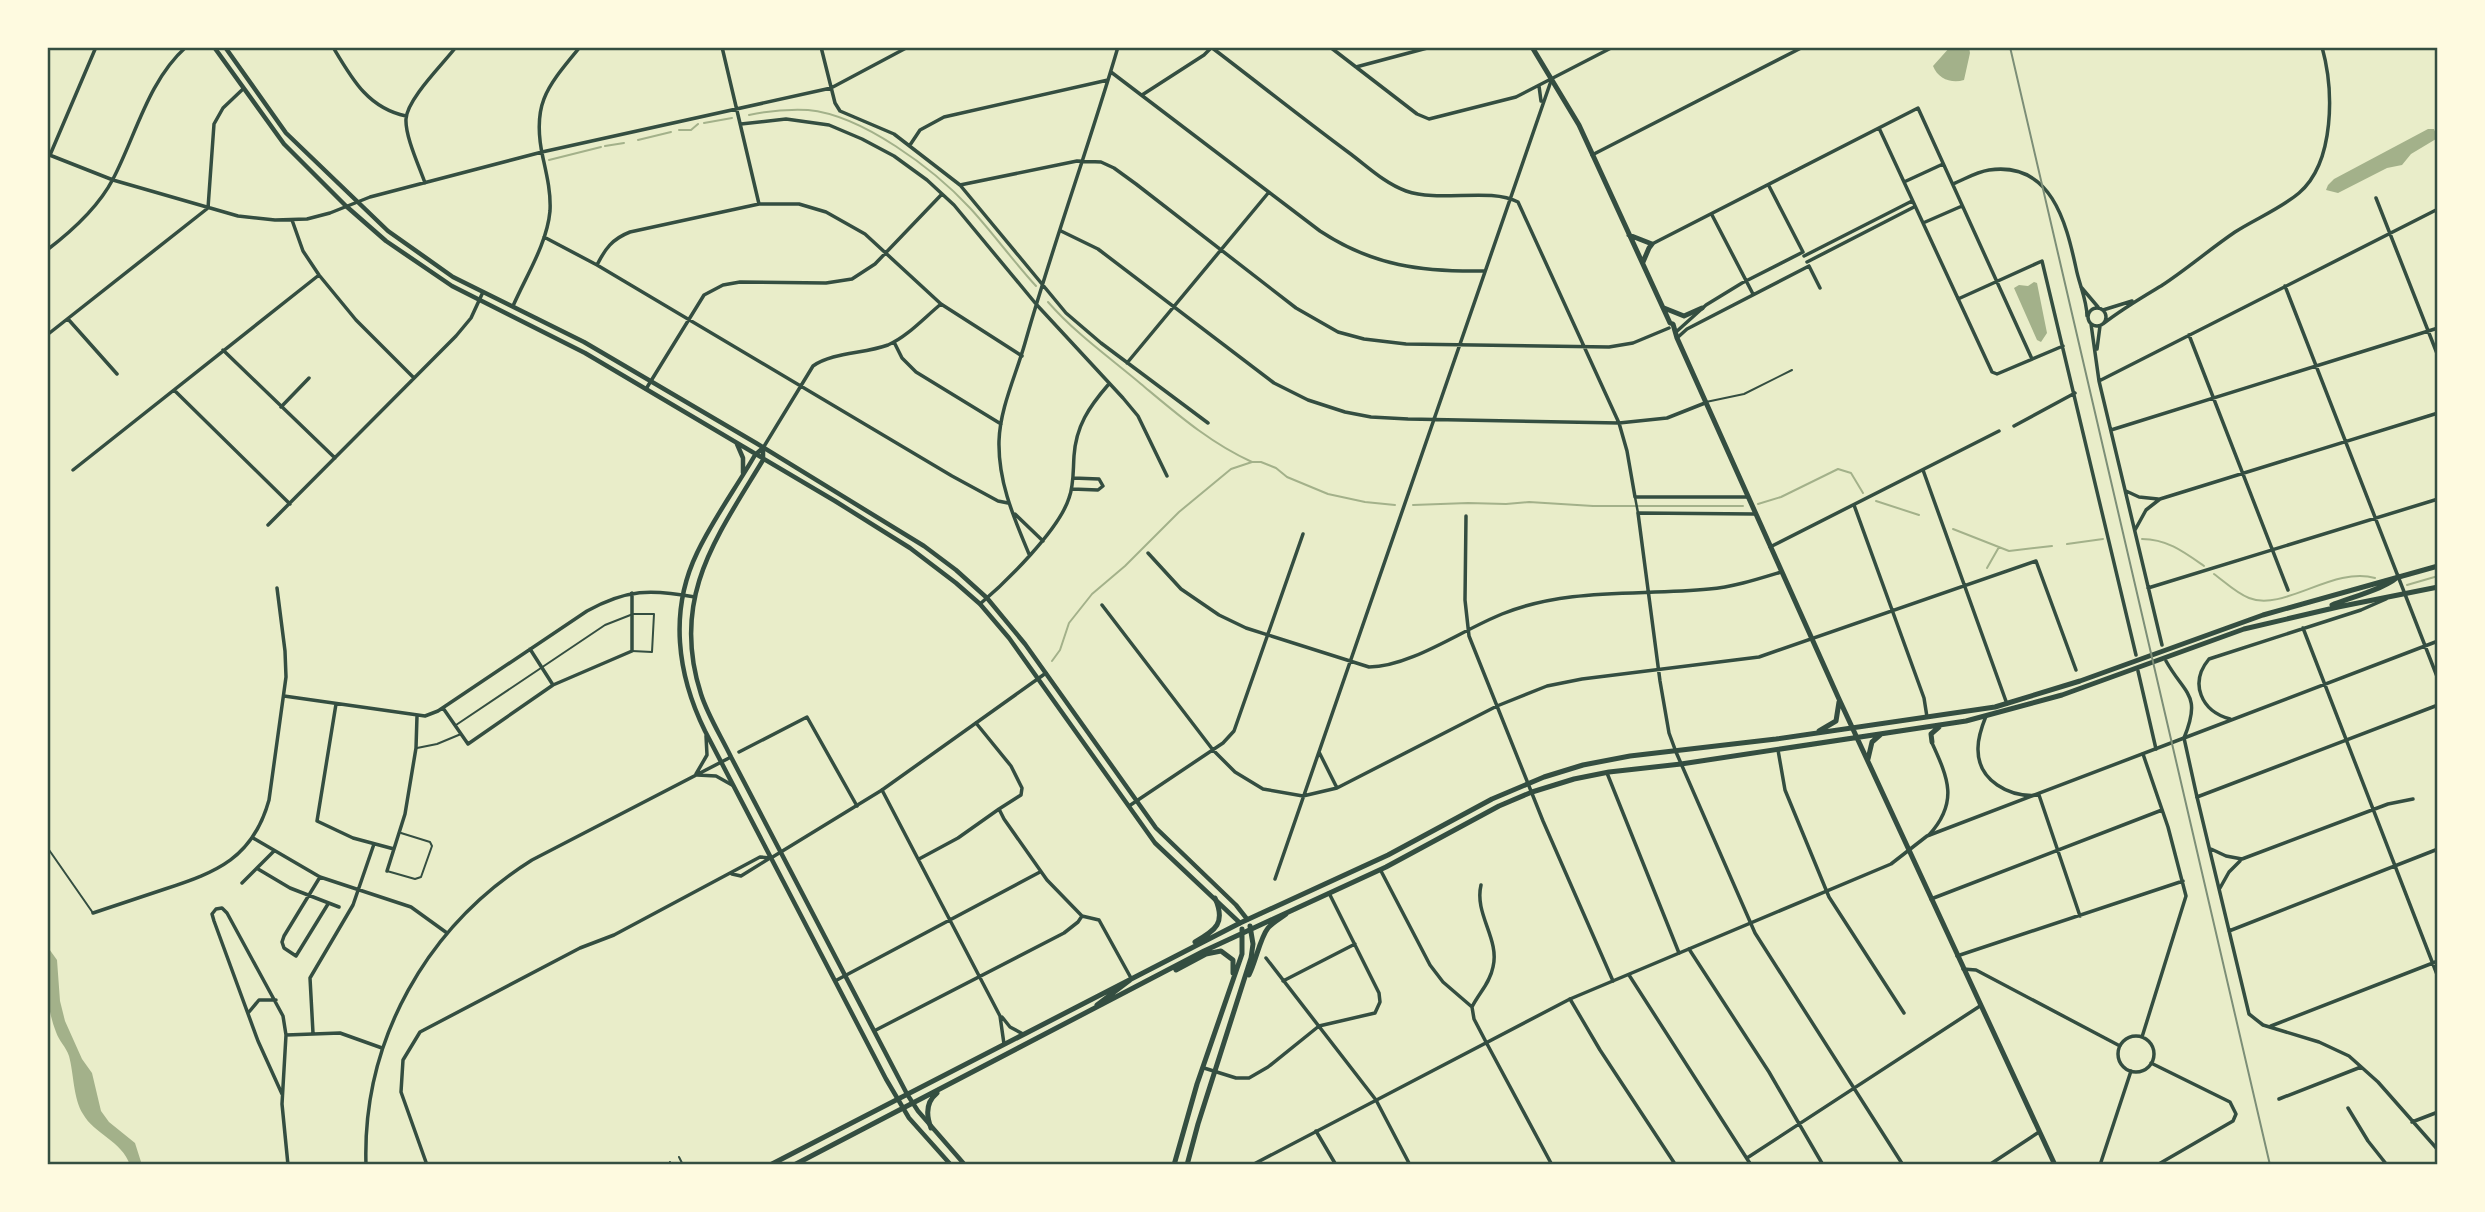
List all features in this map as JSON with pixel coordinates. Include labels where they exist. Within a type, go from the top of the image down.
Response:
[{"type":"main road","points":[[214,47],[284,144],[346,206],[404,254],[442,280],[562,340],[899,540],[980,604],[1039,679],[1127,807],[1160,849],[1215,898],[1240,923],[1243,931],[1242,954],[1203,1068],[1174,1165]]},
{"type":"main road","points":[[225,47],[286,133],[356,202],[399,239],[453,277],[584,342],[763,447],[924,546],[987,598],[1046,673],[1165,838],[1236,905],[1251,928],[1253,951],[1187,1165]]},
{"type":"main road","points":[[1532,47],[1574,116],[1643,262],[1839,699],[2055,1165]]},
{"type":"main road","points":[[1629,235],[1652,244],[1643,262]]},
{"type":"main road","points":[[1663,307],[1684,316],[1702,308]]},
{"type":"main road","points":[[736,443],[743,459],[742,477]]},
{"type":"main road","points":[[763,447],[755,455],[696,555],[683,595],[679,635],[682,666],[691,700],[705,731],[897,1099],[951,1165]]},
{"type":"main road","points":[[763,447],[762,460],[707,556],[695,597],[691,631],[696,674],[707,709],[731,757],[907,1094],[931,1128],[965,1165]]},
{"type":"main road","points":[[770,1165],[1247,919],[1388,855],[1492,799],[1528,783],[1598,762],[1968,712],[2007,704],[2263,615],[2438,566]]},
{"type":"main road","points":[[2316,611],[2357,594],[2390,585],[2398,576]]},
{"type":"main road","points":[[794,1165],[1243,931],[1380,869],[1499,806],[1532,793],[1606,772],[1681,764],[1943,725],[1986,716],[2047,700],[2244,629],[2316,611],[2438,587]]},
{"type":"main road","points":[[1813,733],[1837,720],[1839,699]]},
{"type":"main road","points":[[1931,742],[1933,731],[1943,725]]},
{"type":"main road","points":[[1916,729],[1924,732],[1931,742]]},
{"type":"main road","points":[[1868,761],[1872,742],[1886,733]]},
{"type":"main road","points":[[1158,964],[1215,928],[1220,916],[1215,898]]},
{"type":"main road","points":[[1242,987],[1258,957],[1270,925],[1308,902]]},
{"type":"main road","points":[[1151,980],[1206,954],[1216,951],[1226,953],[1233,960],[1234,970],[1222,1012]]},
{"type":"main road","points":[[1083,1016],[1111,993],[1127,984],[1131,978]]},
{"type":"main road","points":[[931,1128],[927,1118],[928,1108],[932,1097],[942,1088]]},
{"type":"street","points":[[96,47],[48,155],[113,180],[208,208],[251,218],[292,220],[318,216],[356,202],[541,152],[831,88],[908,47]]},
{"type":"street","points":[[47,250],[79,222],[113,180],[156,85],[169,64],[186,47]]},
{"type":"street","points":[[333,47],[350,75],[377,105],[388,112],[406,117]]},
{"type":"street","points":[[513,306],[544,237],[549,219],[550,197],[541,152],[539,116],[545,94],[580,47]]},
{"type":"street","points":[[722,47],[759,204]]},
{"type":"street","points":[[821,47],[835,103],[840,111],[882,127],[910,145],[960,185],[1066,313],[1127,363],[1208,423]]},
{"type":"street","points":[[1029,554],[1008,503],[999,454],[1001,424],[1042,284],[1118,47]]},
{"type":"street","points":[[1142,95],[1197,60],[1212,47],[1318,130],[1396,186],[1409,192],[1427,195],[1509,198],[1521,205],[1619,423],[1638,513],[1668,724],[1676,752],[1761,944],[1903,1165]]},
{"type":"street","points":[[1331,47],[1417,114],[1429,119],[1511,99],[1613,47]]},
{"type":"street","points":[[1356,67],[1431,47]]},
{"type":"street","points":[[1592,155],[1803,47]]},
{"type":"street","points":[[2091,324],[2101,325],[2137,299],[2161,286],[2236,231],[2293,198],[2309,183],[2321,163],[2327,141],[2328,80],[2322,47]]},
{"type":"street","points":[[425,183],[406,117],[412,103],[454,48]]},
{"type":"street","points":[[1111,72],[1320,231],[1368,257],[1427,270],[1484,271]]},
{"type":"street","points":[[910,145],[920,130],[944,117],[1108,80]]},
{"type":"street","points":[[1275,879],[1550,80]]},
{"type":"street","points":[[1539,86],[1542,104]]},
{"type":"street","points":[[47,335],[208,208],[214,124],[227,103],[243,89]]},
{"type":"street","points":[[1652,244],[1918,108],[2032,359]]},
{"type":"street","points":[[741,124],[786,119],[811,121],[838,128],[894,156],[942,194],[1036,304],[1138,416],[1167,476]]},
{"type":"street","points":[[1880,128],[1994,374],[2063,346]]},
{"type":"street","points":[[960,185],[1083,160],[1101,162],[1114,168],[1296,308],[1338,331],[1357,338],[1384,342],[1459,345],[1625,345],[1687,329],[1915,206]]},
{"type":"street","points":[[1904,182],[1943,164]]},
{"type":"street","points":[[1952,184],[1980,172],[1997,169],[2015,171],[2047,190],[2063,218],[2091,324],[2099,381],[2162,645]]},
{"type":"street","points":[[1769,186],[1820,288]]},
{"type":"street","points":[[1127,363],[1269,192]]},
{"type":"street","points":[[646,389],[704,296],[723,285],[754,281],[842,281],[863,273],[886,253],[942,194]]},
{"type":"street","points":[[2376,198],[2438,356]]},
{"type":"street","points":[[1673,331],[1702,308],[1747,281],[1912,201]]},
{"type":"street","points":[[597,265],[608,246],[625,234],[759,204],[799,204],[827,212],[854,226],[941,303],[1021,356]]},
{"type":"street","points":[[1923,223],[1962,206]]},
{"type":"street","points":[[2099,381],[2438,209]]},
{"type":"street","points":[[1713,215],[1754,293]]},
{"type":"street","points":[[292,220],[300,245],[318,275],[356,320],[414,378]]},
{"type":"street","points":[[1061,231],[1098,249],[1261,374],[1298,396],[1359,415],[1619,423],[1667,418],[1705,403]]},
{"type":"street","points":[[544,237],[597,265],[952,476],[998,501],[1008,503]]},
{"type":"street","points":[[1958,299],[2042,261],[2136,655]]},
{"type":"street","points":[[72,470],[318,275]]},
{"type":"street","points":[[2079,285],[2103,310],[2106,318],[2101,325],[2096,355]]},
{"type":"street","points":[[2285,286],[2438,679]]},
{"type":"street","points":[[268,525],[468,322],[483,292]]},
{"type":"street","points":[[2103,310],[2137,299]]},
{"type":"street","points":[[763,447],[810,369],[820,362],[894,342],[941,303]]},
{"type":"street","points":[[2087,316],[2090,310],[2098,307]]},
{"type":"street","points":[[68,318],[117,374]]},
{"type":"street","points":[[2111,430],[2438,328]]},
{"type":"street","points":[[2189,335],[2288,590]]},
{"type":"street","points":[[894,342],[902,358],[916,372],[1001,424]]},
{"type":"street","points":[[223,351],[335,458]]},
{"type":"street","points":[[281,407],[309,378]]},
{"type":"street","points":[[980,604],[1042,541],[1062,516],[1072,489],[1074,446],[1078,429],[1108,384]]},
{"type":"street","points":[[174,390],[290,504]]},
{"type":"street","points":[[2014,426],[2075,393]]},
{"type":"street","points":[[2135,530],[2146,510],[2160,499],[2438,413]]},
{"type":"street","points":[[1770,547],[1999,431]]},
{"type":"street","points":[[1923,470],[2007,704]]},
{"type":"street","points":[[1072,489],[1098,490],[1103,485],[1099,479],[1073,478]]},
{"type":"street","points":[[2126,491],[2139,497],[2160,499]]},
{"type":"street","points":[[1636,502],[1748,497]]},
{"type":"street","points":[[2148,589],[2438,499]]},
{"type":"street","points":[[1854,505],[1924,698],[1927,717]]},
{"type":"street","points":[[1014,513],[1042,541]]},
{"type":"street","points":[[1638,513],[1755,514]]},
{"type":"street","points":[[1466,516],[1467,629],[1532,793],[1613,981]]},
{"type":"street","points":[[1127,807],[1231,736],[1238,725],[1303,534]]},
{"type":"street","points":[[1148,553],[1181,589],[1230,621],[1349,663],[1369,667],[1391,666],[1517,608],[1554,599],[1592,594],[1712,589],[1782,572]]},
{"type":"street","points":[[1102,605],[1213,750],[1235,772],[1251,783],[1278,793],[1303,796],[1337,788],[1497,706],[1559,683],[1748,659],[2036,561],[2076,670]]},
{"type":"street","points":[[93,913],[202,877],[233,859],[253,838],[265,816],[269,800],[284,696],[285,650],[277,588]]},
{"type":"street","points":[[284,696],[417,716],[432,714],[610,598],[632,592],[654,591],[695,597]]},
{"type":"street","points":[[443,708],[468,744],[553,685],[632,651],[632,592]]},
{"type":"street","points":[[2232,720],[2210,709],[2199,692],[2203,667],[2212,657],[2361,610],[2389,598]]},
{"type":"street","points":[[2303,628],[2438,977]]},
{"type":"street","points":[[1927,836],[2438,641]]},
{"type":"street","points":[[530,649],[553,685]]},
{"type":"street","points":[[2166,661],[2192,704],[2191,718],[2184,738],[2249,1014],[2258,1022],[2333,1048],[2361,1067],[2378,1082],[2438,1150]]},
{"type":"street","points":[[2138,671],[2156,749]]},
{"type":"street","points":[[427,1165],[401,1092],[403,1060],[420,1032],[558,959],[611,937],[732,874],[741,876],[882,790],[1046,673]]},
{"type":"street","points":[[2189,695],[2199,692]]},
{"type":"street","points":[[336,704],[317,821],[374,844],[394,849]]},
{"type":"street","points":[[2197,796],[2438,705]]},
{"type":"street","points":[[387,871],[405,814],[417,716]]},
{"type":"street","points":[[1986,716],[1978,746],[1980,762],[1986,774],[1999,788],[2010,793],[2039,794]]},
{"type":"street","points":[[739,752],[807,717],[857,806]]},
{"type":"street","points":[[919,859],[958,838],[1021,795],[1022,788],[1011,766],[976,723]]},
{"type":"street","points":[[695,775],[707,755],[705,731]]},
{"type":"street","points":[[1253,1165],[1570,999],[1896,861],[1936,827],[1944,810],[1949,788],[1947,775],[1931,742]]},
{"type":"street","points":[[1777,749],[1785,790],[1827,892],[1904,1013]]},
{"type":"street","points":[[1319,751],[1337,788]]},
{"type":"street","points":[[2142,1037],[2186,896],[2143,754]]},
{"type":"street","points":[[366,1165],[368,1107],[382,1048],[408,988],[447,933],[482,896],[516,870],[731,757]]},
{"type":"street","points":[[1606,772],[1679,953]]},
{"type":"street","points":[[695,775],[716,776],[734,788]]},
{"type":"street","points":[[882,790],[1000,1016],[1010,1027],[1023,1034]]},
{"type":"street","points":[[2039,794],[2080,916]]},
{"type":"street","points":[[2219,888],[2229,872],[2242,859],[2398,801],[2413,799]]},
{"type":"street","points":[[999,809],[1040,872],[1082,916],[1099,920],[1131,978]]},
{"type":"street","points":[[1931,899],[2162,810]]},
{"type":"street","points":[[253,838],[320,877],[411,907],[447,933]]},
{"type":"street","points":[[313,1033],[310,978],[359,890],[374,844]]},
{"type":"street","points":[[2209,847],[2226,856],[2242,859]]},
{"type":"street","points":[[2229,931],[2438,849]]},
{"type":"street","points":[[243,883],[274,851]]},
{"type":"street","points":[[258,869],[309,897],[339,907]]},
{"type":"street","points":[[1380,869],[1434,972],[1472,1007],[1474,1019],[1552,1165]]},
{"type":"street","points":[[835,981],[1040,872]]},
{"type":"street","points":[[320,877],[282,943],[284,948],[296,956],[328,904]]},
{"type":"street","points":[[1957,956],[2183,881]]},
{"type":"street","points":[[1472,1007],[1490,977],[1494,963],[1492,944],[1480,905],[1481,885]]},
{"type":"street","points":[[1203,1068],[1241,1079],[1254,1077],[1319,1026],[1371,1015],[1377,1009],[1379,993],[1329,893]]},
{"type":"street","points":[[282,1094],[258,1041],[214,921],[212,914],[216,909],[222,908],[227,913],[284,1016],[286,1035],[282,1094],[288,1165]]},
{"type":"street","points":[[873,1031],[1064,933],[1079,922],[1082,916]]},
{"type":"street","points":[[1283,981],[1355,944]]},
{"type":"street","points":[[1689,949],[1769,1072],[1823,1165]]},
{"type":"street","points":[[1266,958],[1376,1100],[1410,1165]]},
{"type":"street","points":[[2270,1026],[2438,961]]},
{"type":"street","points":[[1963,969],[1976,970],[2120,1046]]},
{"type":"street","points":[[1629,975],[1751,1165]]},
{"type":"street","points":[[1570,999],[1674,1164]]},
{"type":"street","points":[[249,1013],[260,1000],[276,1000]]},
{"type":"street","points":[[1747,1158],[1980,1006]]},
{"type":"street","points":[[1000,1016],[1004,1044]]},
{"type":"street","points":[[286,1035],[344,1034],[382,1048]]},
{"type":"street","points":[[2131,1037],[2142,1037],[2153,1048],[2151,1063],[2143,1070],[2131,1071],[2120,1060],[2120,1046],[2131,1037]]},
{"type":"street","points":[[2151,1063],[2230,1102],[2235,1109],[2236,1119],[2157,1165]]},
{"type":"street","points":[[2279,1098],[2361,1067]]},
{"type":"street","points":[[2100,1165],[2131,1071]]},
{"type":"street","points":[[2348,1108],[2368,1141],[2387,1165]]},
{"type":"street","points":[[2412,1122],[2438,1112]]},
{"type":"street","points":[[1316,1131],[1336,1165]]},
{"type":"street","points":[[1989,1165],[2039,1132]]},
{"type":"lane","points":[[1705,403],[1744,394],[1792,370]]},
{"type":"lane","points":[[456,726],[605,625],[633,614],[654,614],[652,652],[632,651]]},
{"type":"lane","points":[[415,748],[437,744],[461,734]]},
{"type":"lane","points":[[387,871],[415,879],[421,877],[432,846],[430,842],[400,833]]},
{"type":"lane","points":[[47,847],[93,913]]},
{"type":"lane","points":[[679,1157],[683,1165]]},
{"type":"shaded area","points":[[1950,47],[1969,47],[1964,80],[1946,79],[1938,74],[1933,66]]},
{"type":"shaded area","points":[[2428,129],[2434,129],[2436,139],[2411,154],[2402,165],[2387,168],[2338,193],[2326,190],[2334,179]]},
{"type":"shaded area","points":[[2037,283],[2047,333],[2041,342],[2037,340],[2014,288],[2019,285],[2028,286]]},
{"type":"shaded area","points":[[47,946],[57,960],[60,1001],[65,1021],[82,1059],[92,1073],[101,1111],[109,1122],[135,1143],[142,1165],[130,1165],[121,1150],[88,1121],[80,1108],[69,1056],[52,1022],[47,990]]},
{"type":"waterway","points":[[749,115],[808,110],[829,114],[851,122],[896,146],[955,193],[1036,286]]},
{"type":"waterway","points":[[704,123],[732,118]]},
{"type":"waterway","points":[[679,130],[691,130],[698,124]]},
{"type":"waterway","points":[[638,140],[671,132]]},
{"type":"waterway","points":[[605,146],[624,143]]},
{"type":"waterway","points":[[549,160],[601,147]]},
{"type":"waterway","points":[[1048,302],[1081,335],[1181,417],[1222,446],[1252,462]]},
{"type":"waterway","points":[[1052,661],[1060,650],[1069,623],[1092,594],[1125,566],[1179,512],[1231,469],[1261,462],[1276,468],[1287,477],[1328,494],[1395,505]]},
{"type":"waterway","points":[[1758,504],[1781,497],[1838,469],[1851,473],[1863,493]]},
{"type":"waterway","points":[[1876,501],[1919,515]]},
{"type":"waterway","points":[[1413,505],[1529,502],[1593,506],[1743,506]]},
{"type":"waterway","points":[[1953,529],[2009,551],[2052,546]]},
{"type":"waterway","points":[[2067,544],[2103,539]]},
{"type":"waterway","points":[[2142,539],[2167,544],[2204,566]]},
{"type":"waterway","points":[[1987,568],[1999,547]]},
{"type":"waterway","points":[[2214,574],[2244,596],[2263,601],[2293,595],[2343,578],[2375,578]]},
{"type":"waterway","points":[[2407,585],[2438,576]]},
{"type":"railway","points":[[2010,47],[2270,1165]]}]
